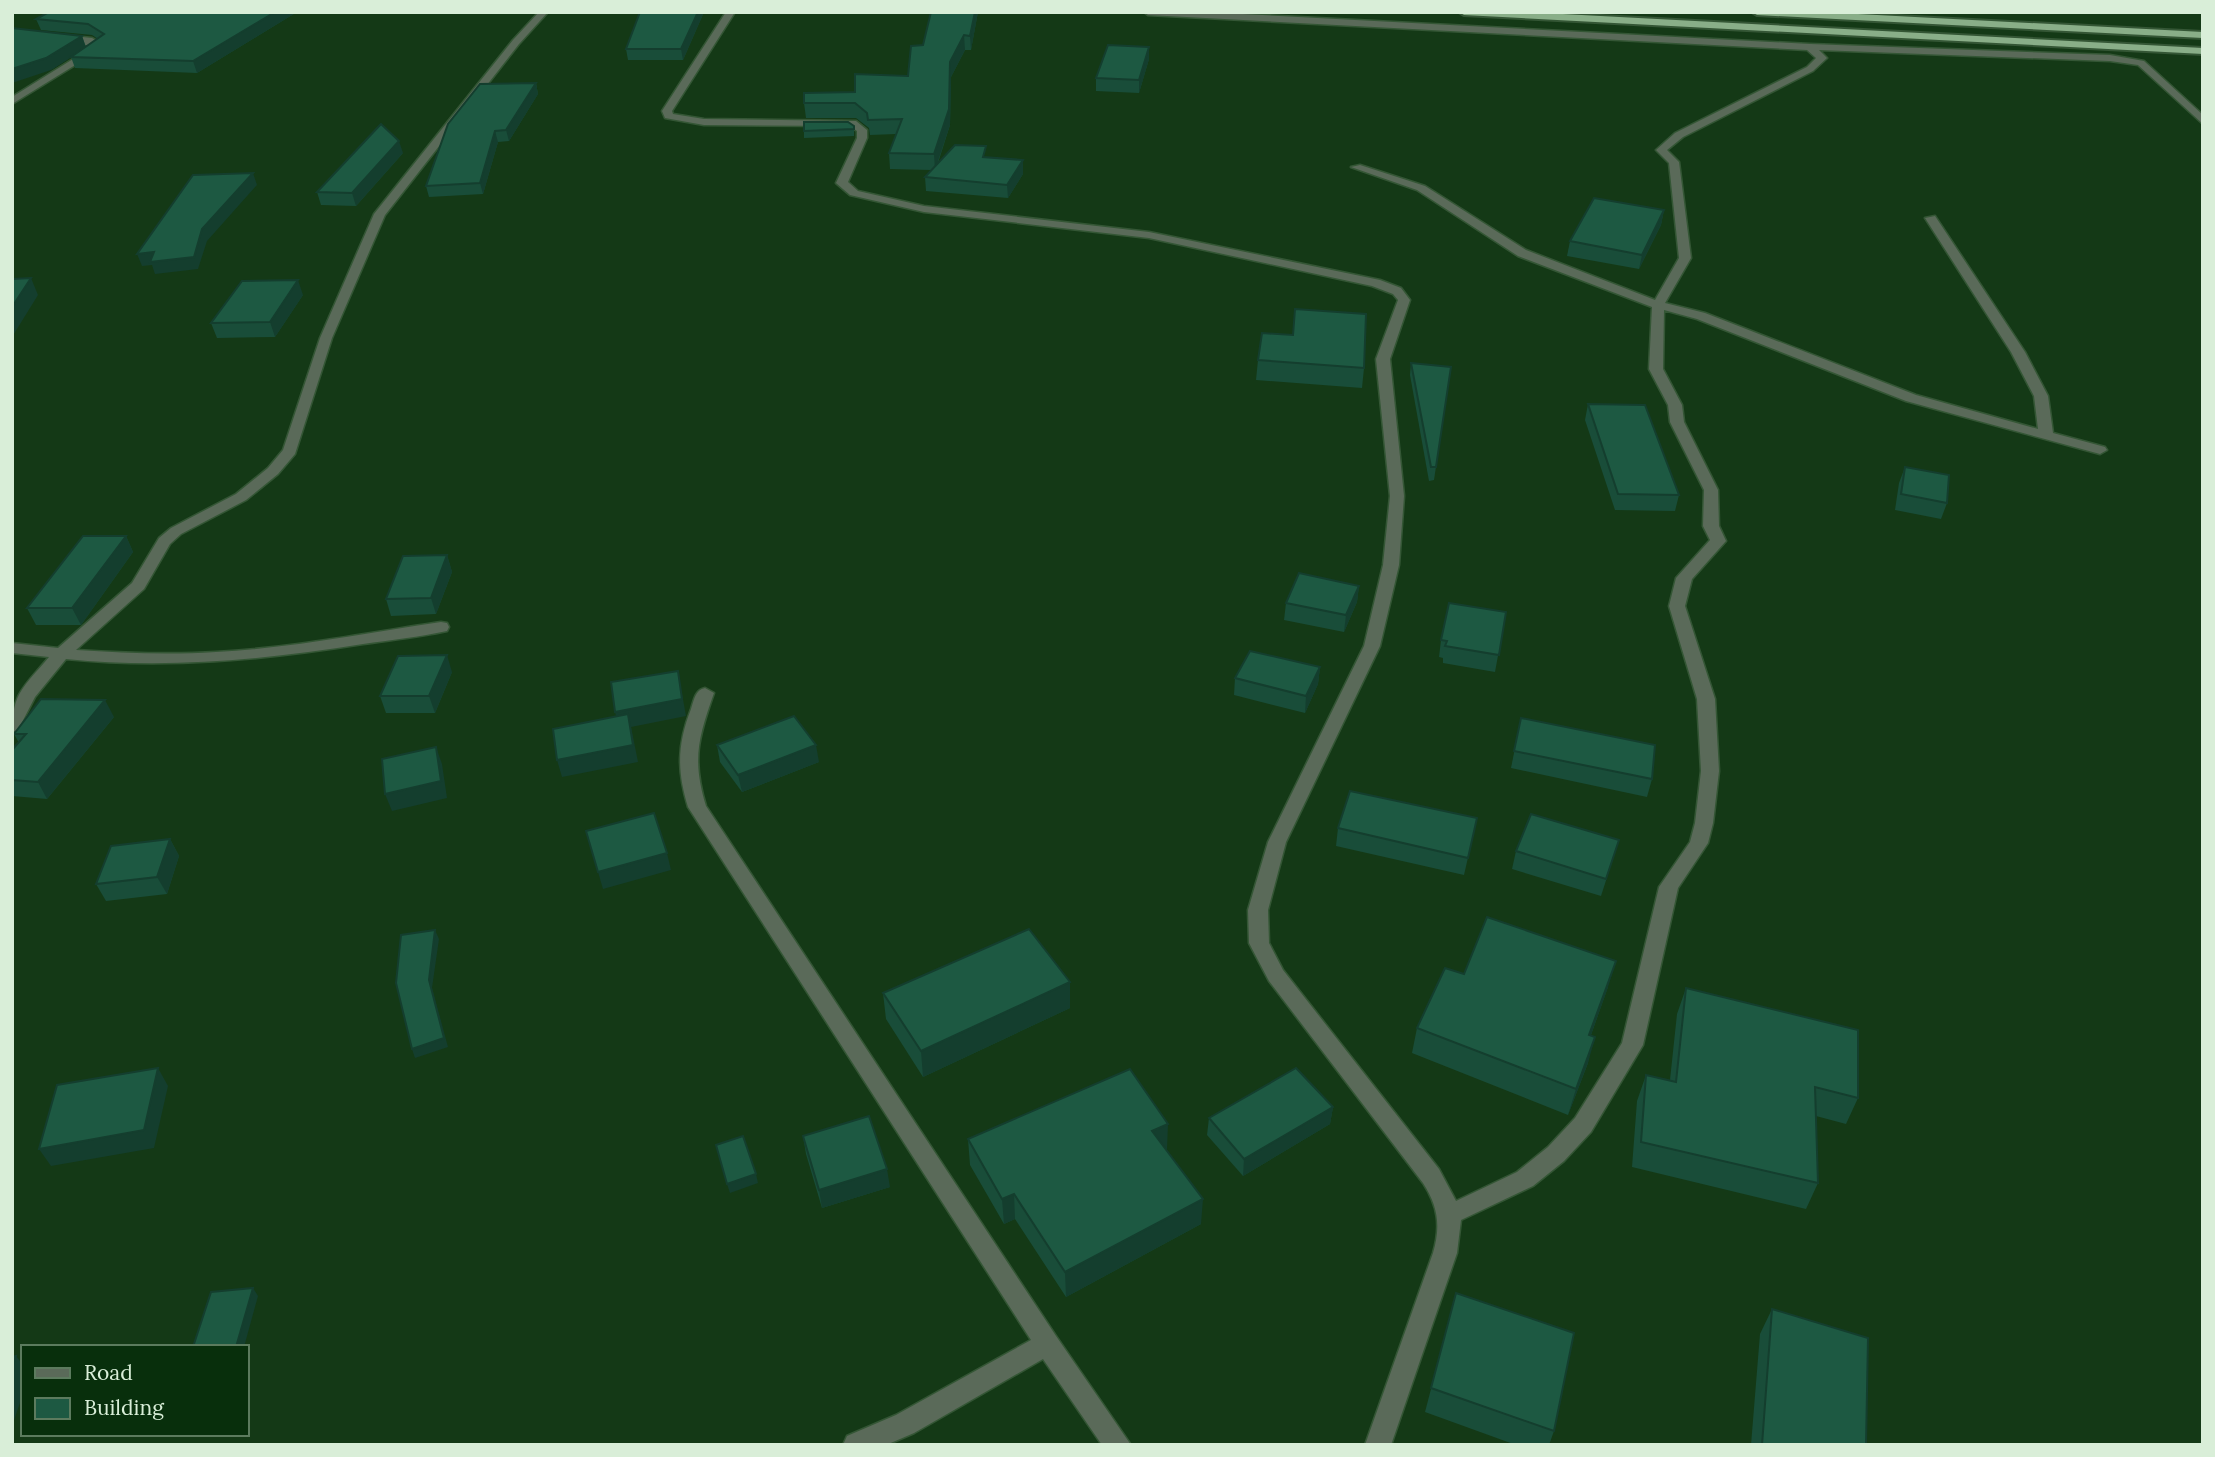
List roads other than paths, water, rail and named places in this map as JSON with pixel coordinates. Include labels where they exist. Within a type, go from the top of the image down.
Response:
[{"type":"highway","points":[[1464,12],[2203,51]]},
{"type":"highway","points":[[1757,12],[2203,36]]},
{"type":"street","points":[[12,726],[27,695],[61,654],[138,586],[164,541],[176,531],[241,497],[273,471],[289,452],[326,338],[380,214],[398,187],[432,150],[516,42],[544,12]]},
{"type":"street","points":[[730,12],[667,111],[669,116],[704,122],[852,122],[862,130],[862,138],[842,183],[854,193],[924,209],[1043,220],[1216,247],[1376,284],[1397,291],[1404,300],[1383,359],[1397,496],[1388,578],[1372,646],[1277,842],[1258,910],[1256,930],[1259,943],[1276,975],[1431,1176],[1444,1196],[1451,1214],[1451,1235],[1378,1445]]},
{"type":"street","points":[[1149,12],[1810,47],[2110,58],[2141,63],[2203,121]]},
{"type":"street","points":[[12,33],[92,41],[101,46],[12,101]]},
{"type":"street","points":[[1451,1214],[1525,1180],[1556,1154],[1583,1125],[1632,1045],[1669,887],[1699,844],[1710,771],[1706,699],[1677,606],[1684,578],[1718,541],[1711,526],[1711,490],[1677,422],[1675,405],[1656,369],[1658,306],[1685,258],[1674,162],[1661,150],[1679,135],[1810,69],[1822,58],[1810,47]]},
{"type":"street","points":[[1356,167],[1421,188],[1522,253],[1658,306],[1701,316],[1911,398],[2101,450]]},
{"type":"street","points":[[1931,218],[1955,259],[2018,352],[2041,396],[2046,435]]},
{"type":"street","points":[[12,648],[61,654],[181,659],[220,657],[441,626]]},
{"type":"street","points":[[705,693],[685,751],[688,781],[697,807],[1047,1344],[1118,1445]]},
{"type":"street","points":[[856,1445],[905,1424],[1047,1344]]}]
